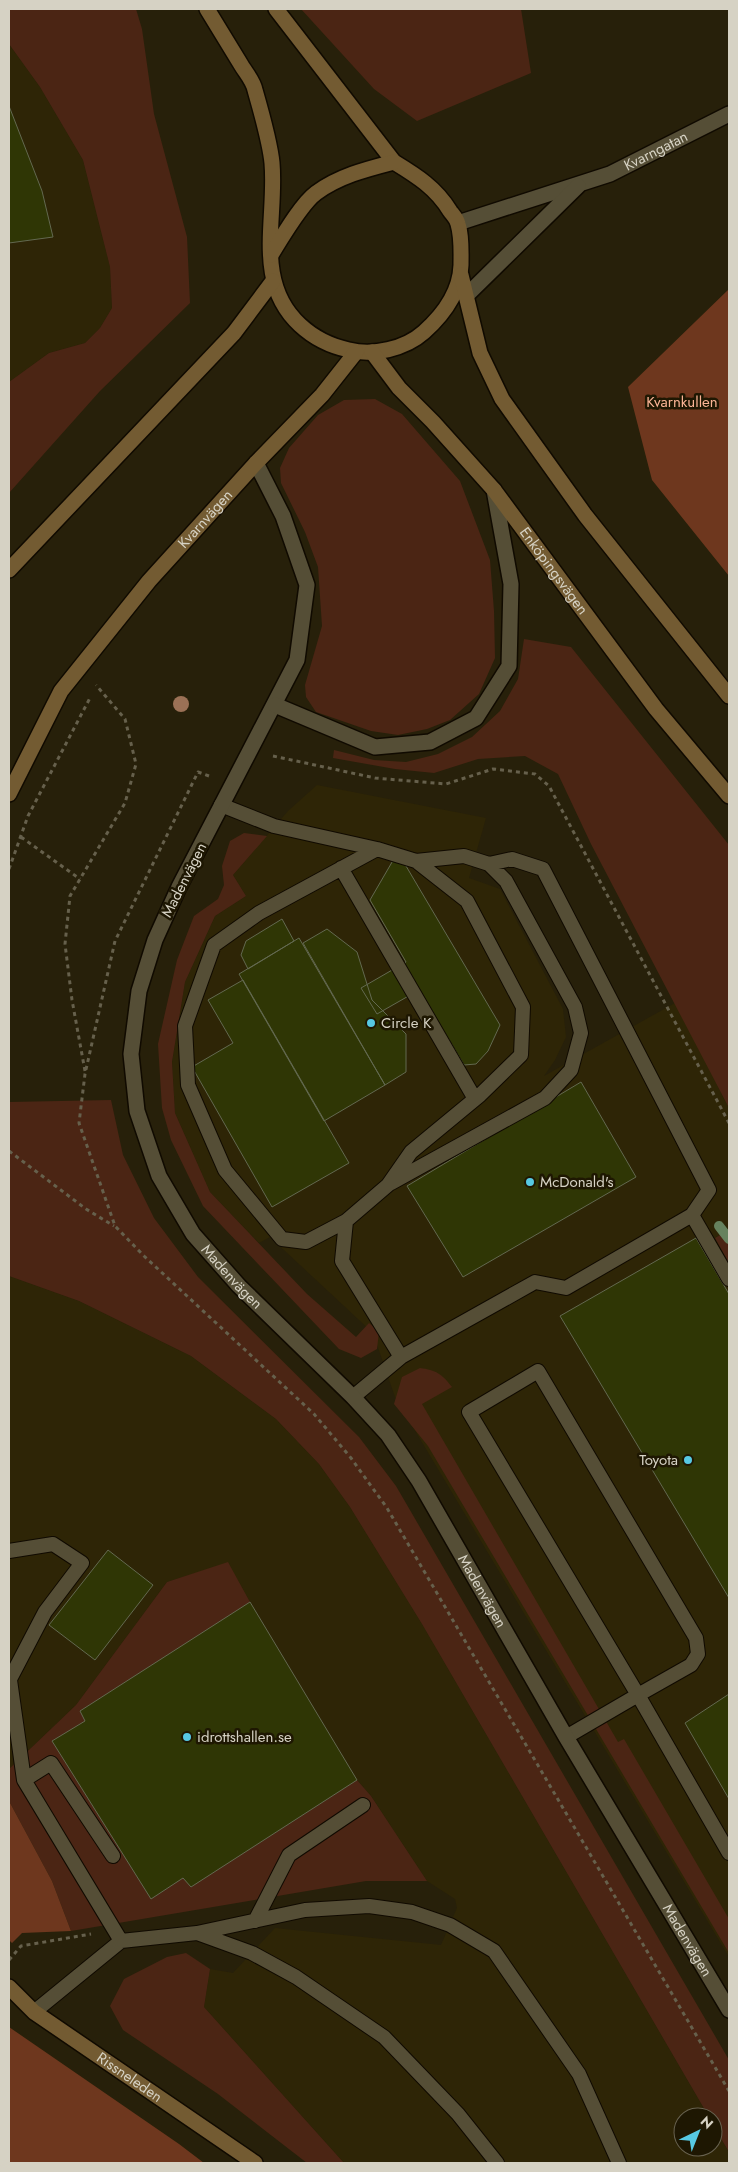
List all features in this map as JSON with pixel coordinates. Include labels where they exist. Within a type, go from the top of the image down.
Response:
[{"type":"main road","points":[[207,9],[255,87],[272,163],[270,256],[273,281],[280,300],[292,317],[310,334],[332,346],[356,352],[372,352],[397,347],[420,336],[439,319],[453,298],[461,273]]},
{"type":"main road","points":[[276,9],[394,162],[420,177],[441,196],[458,223],[461,247],[461,273],[480,353],[502,399],[585,515],[729,696]]},
{"type":"main road","points":[[270,256],[290,224],[315,193],[358,171],[394,162]]},
{"type":"main road","points":[[9,570],[234,333],[273,281]]},
{"type":"main road","name":"Kvarnvägen","points":[[9,794],[61,691],[149,581],[256,463],[322,394],[356,352]]},
{"type":"main road","name":"Enköpingsvägen","points":[[372,352],[399,388],[433,422],[494,490],[656,709],[729,796]]},
{"type":"main road","name":"Rissneleden","points":[[9,1987],[34,2012],[254,2163]]},
{"type":"street","name":"Kvarngatan","points":[[458,223],[610,174],[729,114]]},
{"type":"street","points":[[466,296],[581,183]]},
{"type":"street","name":"Madenvägen","points":[[256,463],[283,516],[307,585],[297,660],[178,887],[155,940],[140,991],[131,1054],[137,1111],[159,1176],[193,1234],[239,1286],[353,1397],[388,1435],[418,1480],[566,1737],[729,2010]]},
{"type":"street","points":[[275,705],[375,747],[430,742],[476,718],[509,666],[511,584],[494,490]]},
{"type":"lane","points":[[221,805],[274,826],[377,849],[416,861],[467,901],[523,1007],[521,1055],[475,1099],[410,1152],[388,1185]]},
{"type":"lane","points":[[377,849],[258,913],[214,945],[185,1026],[188,1085],[225,1170],[282,1238],[306,1242],[346,1222],[388,1185],[545,1098],[571,1070],[581,1033],[575,1007],[506,881],[489,864],[464,856],[416,861]]},
{"type":"lane","points":[[353,1397],[401,1357],[535,1282],[566,1288],[692,1215],[709,1190],[544,869],[512,859],[489,864]]},
{"type":"lane","points":[[341,868],[475,1099]]},
{"type":"lane","points":[[692,1215],[729,1279]]},
{"type":"lane","points":[[346,1222],[342,1261],[401,1357]]},
{"type":"lane","points":[[566,1737],[638,1695],[692,1665],[698,1654],[696,1638],[538,1371],[469,1412],[638,1695],[729,1853]]},
{"type":"lane","points":[[9,1551],[53,1544],[82,1563],[45,1612],[9,1676],[24,1780],[117,1936]]},
{"type":"lane","points":[[24,1780],[51,1763],[112,1856]]},
{"type":"lane","points":[[255,1921],[289,1855],[363,1804]]},
{"type":"lane","points":[[34,2012],[117,1936],[196,1932],[305,1910],[369,1906],[412,1912],[450,1925],[494,1951],[579,2074],[619,2163]]},
{"type":"lane","points":[[196,1932],[252,1953],[296,1977],[384,2037],[458,2114],[496,2163]]},
{"type":"path","points":[[89,689],[96,685]]},
{"type":"path","points":[[9,869],[28,816],[96,685]]},
{"type":"path","points":[[96,685],[124,719],[136,764],[126,803],[70,896],[65,944],[72,1000],[85,1074],[78,1123],[115,1226]]},
{"type":"path","points":[[21,837],[80,879]]},
{"type":"path","points":[[9,1151],[86,1208],[115,1226],[158,1269],[314,1414],[351,1458],[387,1508],[729,2092]]},
{"type":"path","points":[[9,1960],[21,1946],[117,1936]]},
{"type":"shaded area","points":[[9,9],[136,9],[142,29],[154,114],[187,237],[190,303],[100,391],[9,493],[9,382],[49,353],[85,343],[100,328],[112,308],[110,267],[83,160],[40,87],[9,44]]},
{"type":"shaded area","points":[[301,9],[521,9],[531,73],[417,121],[374,89]]},
{"type":"shaded area","points":[[9,44],[40,87],[83,160],[110,267],[112,308],[100,328],[85,343],[49,353],[9,382]]},
{"type":"shaded area","points":[[375,399],[402,414],[460,481],[490,560],[494,611],[495,658],[479,694],[450,720],[427,729],[398,735],[371,731],[316,712],[306,697],[305,685],[322,626],[318,567],[305,532],[281,483],[280,468],[289,448],[318,415],[344,400]]},
{"type":"shaded area","points":[[524,639],[571,647],[729,845],[729,1108],[591,844],[558,774],[525,756],[478,759],[434,773],[395,769],[333,758],[334,750],[374,760],[406,762],[438,754],[472,737],[500,711],[518,679]]},
{"type":"shaded area","points":[[317,785],[486,818],[469,878],[500,889],[563,1009],[566,1037],[555,1060],[544,1076],[675,1003],[729,1108],[729,1230],[715,1238],[729,1263],[729,1957],[395,1397],[373,1333],[270,1237],[259,1243],[210,1192],[175,1113],[172,1062],[185,982],[215,916],[246,896],[233,875],[288,811]]},
{"type":"shaded area","points":[[244,833],[267,836],[233,875],[246,896],[215,916],[185,982],[172,1062],[175,1113],[210,1192],[307,1294],[356,1337],[369,1323],[379,1332],[377,1349],[361,1358],[339,1349],[203,1206],[171,1140],[162,1108],[158,1044],[177,960],[194,916],[218,899],[224,885],[222,866],[230,841]]},
{"type":"shaded area","points":[[111,1100],[123,1155],[154,1218],[198,1277],[359,1437],[396,1486],[729,2060],[729,2152],[723,2142],[723,2107],[703,2107],[422,1624],[350,1507],[319,1464],[276,1419],[191,1356],[79,1301],[9,1276],[9,1102]]},
{"type":"shaded area","points":[[729,1230],[729,1263],[715,1238]]},
{"type":"shaded area","points":[[9,1276],[79,1301],[191,1356],[276,1419],[319,1464],[350,1507],[422,1624],[703,2107],[673,2107],[673,2157],[723,2157],[723,2142],[729,2152],[729,2163],[344,2163],[204,2007],[210,1969],[233,1973],[275,1928],[441,1945],[457,1908],[455,1899],[427,1881],[371,1796],[357,1780],[228,1563],[167,1582],[76,1705],[9,1769]]},
{"type":"shaded area","points":[[420,1368],[438,1373],[452,1387],[422,1404],[618,1742],[624,1739],[729,1919],[729,1953],[428,1446],[394,1404],[402,1377]]},
{"type":"shaded area","name":"idrottshallen.se","points":[[228,1562],[357,1780],[371,1796],[427,1881],[366,1881],[71,1931],[52,1881],[9,1801],[9,1769],[76,1705],[167,1582]]},
{"type":"shaded area","points":[[186,1953],[210,1969],[204,2007],[344,2163],[307,2163],[218,2094],[123,2030],[110,2006],[124,1979],[167,1957]]},
{"type":"green space","name":"Kvarnkullen","points":[[729,289],[729,576],[652,480],[628,387]]},
{"type":"green space","points":[[9,1801],[52,1881],[71,1931],[22,1933],[12,1943],[9,1940]]},
{"type":"green space","points":[[9,2027],[179,2144],[204,2163],[9,2163]]},
{"type":"building","points":[[9,106],[42,191],[53,237],[9,243]]},
{"type":"building","points":[[395,857],[406,866],[500,1025],[488,1051],[476,1064],[464,1065],[419,990],[377,1014],[361,988],[406,962],[370,900]]},
{"type":"building","points":[[282,919],[294,941],[248,969],[241,955],[246,941]]},
{"type":"building","points":[[327,929],[357,952],[372,1000],[406,1034],[406,1072],[385,1085],[303,943]]},
{"type":"building","points":[[299,938],[385,1085],[324,1121],[239,974]]},
{"type":"building","points":[[243,980],[349,1163],[272,1207],[192,1067],[233,1043],[208,1000]]},
{"type":"building","points":[[581,1082],[636,1177],[463,1277],[407,1186]]},
{"type":"building","name":"Toyota","points":[[696,1238],[729,1294],[729,1598],[560,1316]]},
{"type":"building","points":[[108,1550],[153,1585],[95,1660],[49,1625]]},
{"type":"building","points":[[250,1602],[357,1780],[191,1887],[183,1878],[151,1899],[52,1741],[85,1721],[80,1711]]},
{"type":"building","points":[[729,1694],[729,1799],[685,1723]]},
{"type":"waterway","points":[[719,1226],[729,1239]]},
{"type":"place","name":"Circle K","points":[[371,1023]]},
{"type":"place","name":"McDonald's","points":[[530,1182]]},
{"type":"place","name":"Toyota","points":[[688,1460]]},
{"type":"place","name":"idrottshallen.se","points":[[187,1737]]}]
